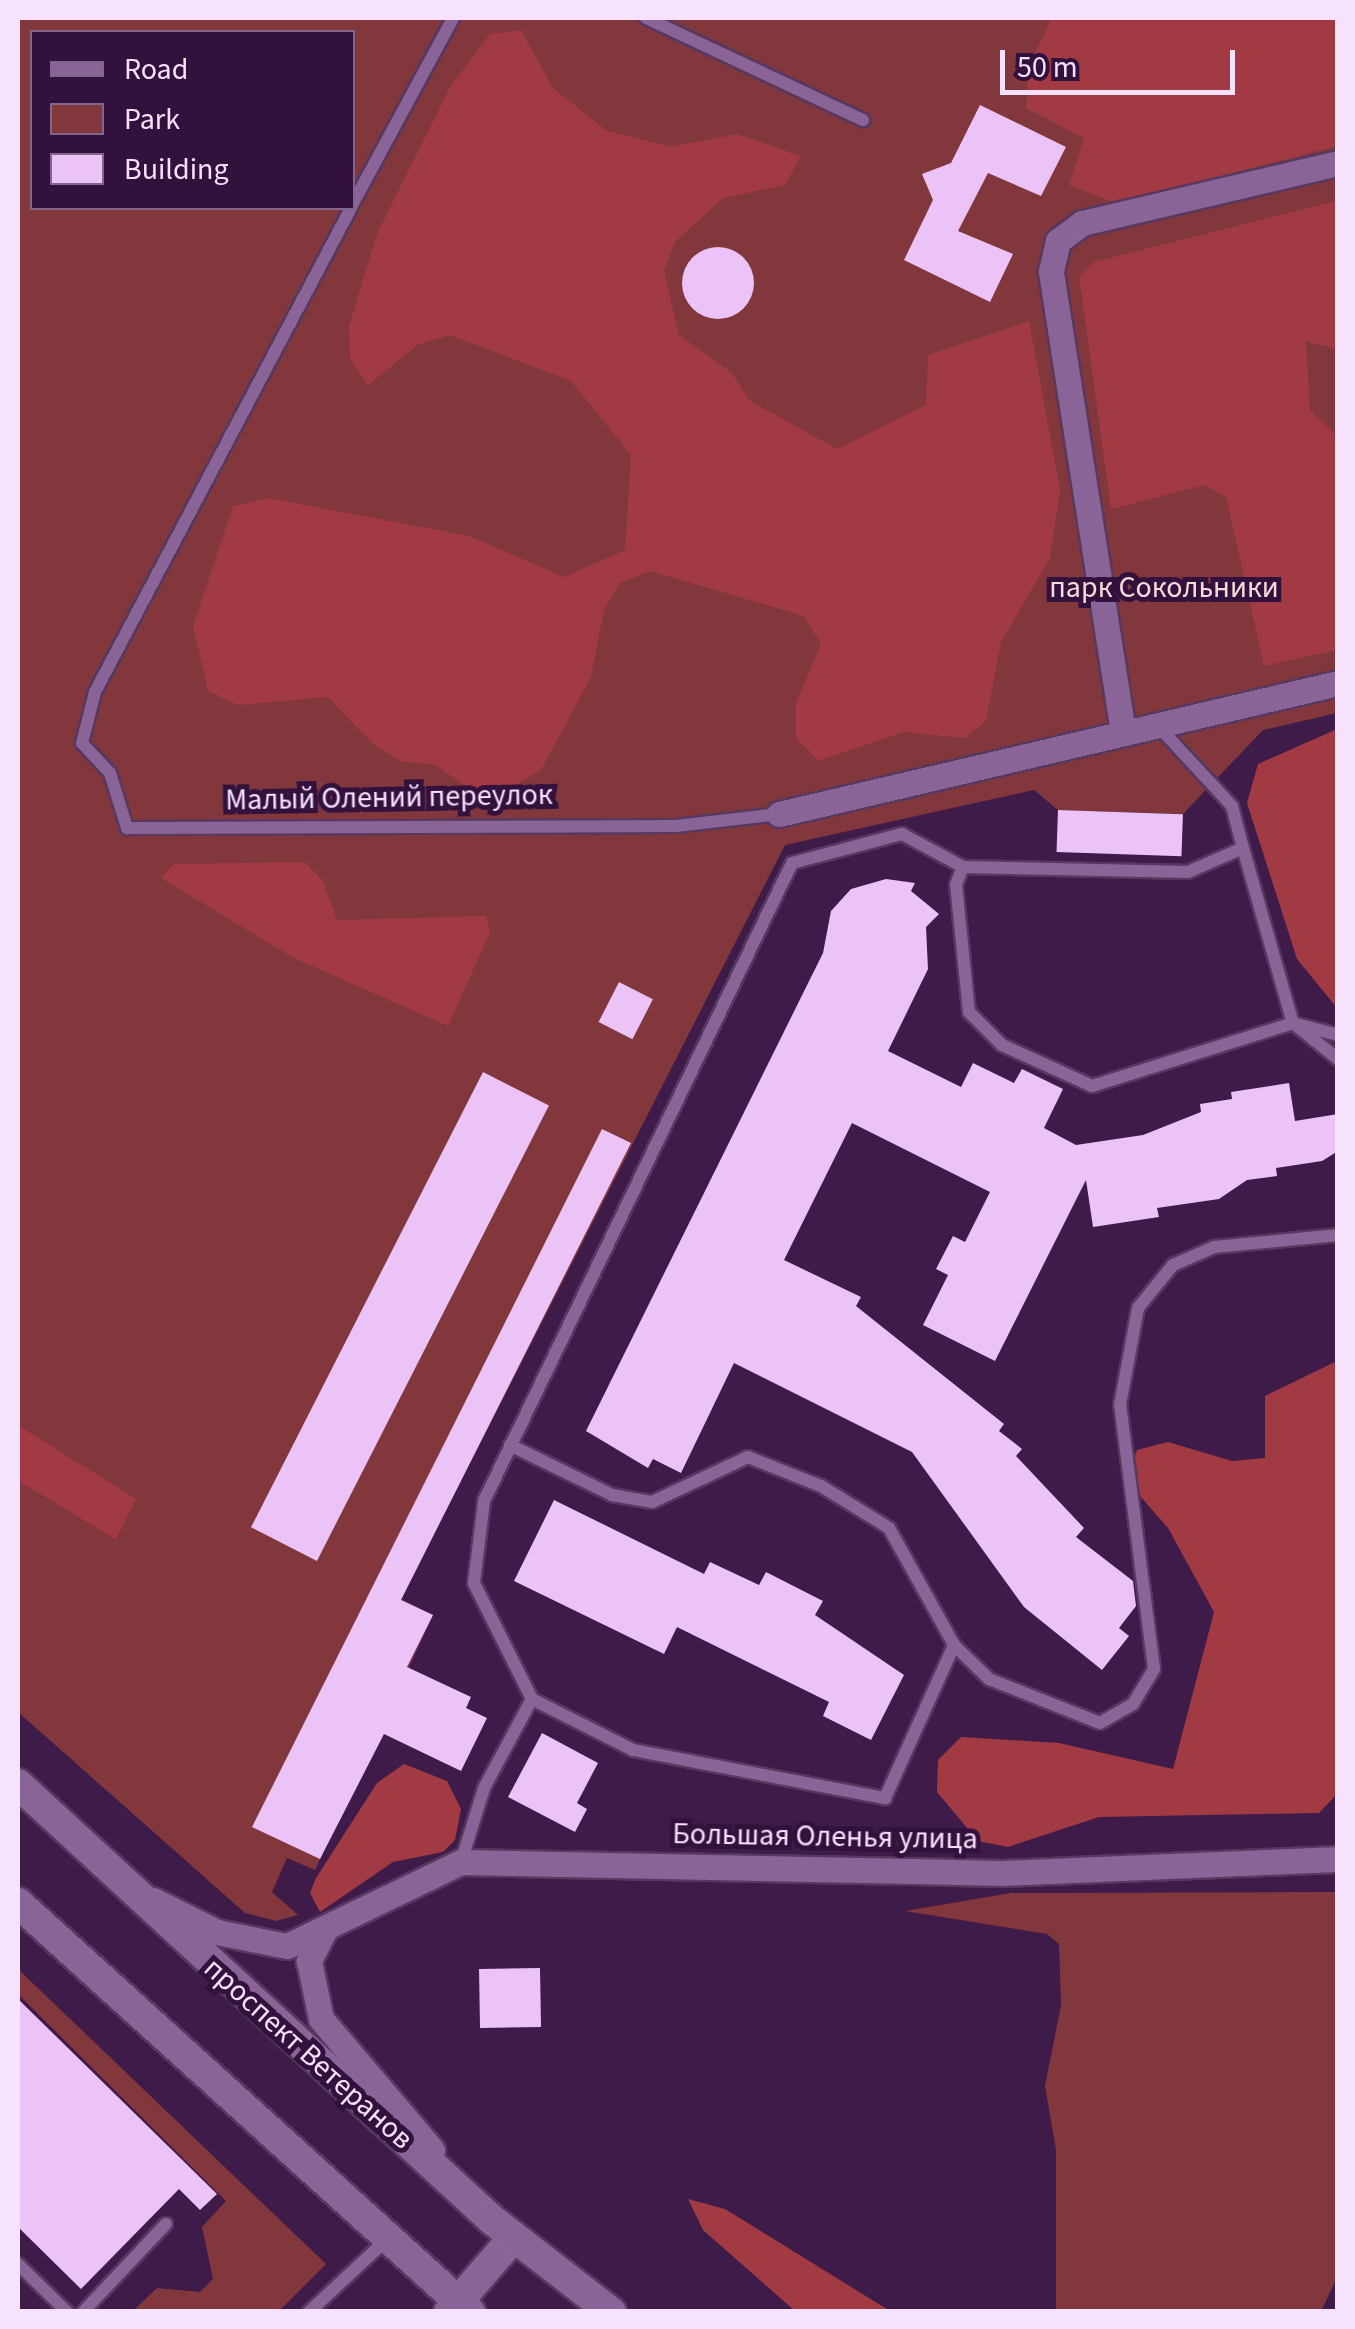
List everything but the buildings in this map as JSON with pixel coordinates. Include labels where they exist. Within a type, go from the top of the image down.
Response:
[{"type":"main road","name":"проспект Ветеранов","points":[[18,1784],[502,2229],[611,2312]]},
{"type":"main road","points":[[18,1903],[459,2309],[502,2229]]},
{"type":"street","points":[[1122,732],[1051,272],[1058,240],[1082,223],[1338,163]]},
{"type":"street","name":"Малый Олений переулок","points":[[780,814],[1338,683]]},
{"type":"street","name":"Большая Оленья улица","points":[[127,1886],[248,1943],[287,1946],[461,1862],[1002,1874],[1338,1859]]},
{"type":"street","points":[[327,1928],[309,1960],[321,2019],[502,2229]]},
{"type":"lane","name":"Малый Олений переулок","points":[[355,200],[453,18]]},
{"type":"lane","points":[[646,18],[862,120]]},
{"type":"lane","name":"Малый Олений переулок","points":[[350,210],[95,692],[82,743],[110,772],[127,828],[656,826],[780,814]]},
{"type":"lane","points":[[1157,724],[1232,806],[1293,1023],[1338,1059]]},
{"type":"lane","points":[[954,1645],[885,1798],[632,1750],[532,1699],[474,1583],[484,1501],[792,863],[902,834],[963,866],[1188,872],[1244,848]]},
{"type":"lane","points":[[963,866],[956,884],[970,1012],[1002,1046],[1092,1086],[1293,1023],[1338,1035]]},
{"type":"lane","points":[[510,1445],[612,1494],[652,1502],[748,1457],[821,1486],[888,1528],[954,1645],[989,1679],[1051,1708],[1100,1723],[1134,1704],[1154,1669],[1155,1630],[1120,1405],[1138,1308],[1173,1265],[1214,1248],[1338,1235]]},
{"type":"lane","points":[[461,1862],[484,1788],[532,1699]]},
{"type":"lane","points":[[83,2312],[166,2224]]},
{"type":"lane","points":[[309,2312],[384,2242]]},
{"type":"lane","points":[[18,2264],[67,2312]]},
{"type":"green space","name":"парк Сокольники","points":[[18,18],[1337,18],[1337,713],[1263,730],[1183,814],[1058,810],[1034,790],[785,845],[401,1599],[433,1615],[315,1870],[287,1858],[272,1892],[298,1915],[276,1921],[245,1913],[18,1712],[18,1481],[116,1540],[135,1500],[18,1425]]},
{"type":"green space","points":[[1337,1892],[1338,2276],[1321,2311],[1056,2311],[1056,2150],[1045,2086],[1061,2005],[1059,1944],[1047,1934],[905,1911],[1011,1893]]},
{"type":"green space","points":[[18,1969],[326,2264],[279,2311],[133,2311],[157,2288],[200,2292],[213,2279],[202,2227],[226,2201],[18,1994]]},
{"type":"shaded area","points":[[1052,18],[1337,18],[1337,146],[1116,203],[1069,185],[1084,138],[1026,108],[1029,65]]},
{"type":"shaded area","points":[[521,30],[553,88],[607,131],[671,147],[737,134],[801,156],[785,185],[723,198],[675,242],[664,271],[679,335],[732,373],[750,401],[837,449],[926,405],[928,355],[1029,321],[1060,490],[1050,558],[1001,642],[986,721],[965,738],[904,732],[818,761],[796,738],[796,703],[821,644],[804,616],[650,571],[620,583],[604,610],[591,677],[541,770],[488,801],[434,764],[403,762],[374,745],[328,697],[236,705],[208,691],[193,626],[233,506],[268,498],[469,536],[564,577],[625,550],[631,455],[571,381],[450,335],[419,344],[368,385],[350,359],[349,326],[377,234],[450,87],[490,34]]},
{"type":"shaded area","points":[[1337,201],[1337,349],[1306,341],[1310,410],[1337,436],[1337,650],[1264,666],[1226,497],[1205,485],[1111,509],[1079,276],[1094,262]]},
{"type":"shaded area","points":[[1337,729],[1337,1008],[1297,959],[1247,803],[1258,764]]},
{"type":"shaded area","points":[[304,862],[323,881],[337,920],[486,916],[490,932],[448,1026],[294,958],[161,878],[174,864]]},
{"type":"shaded area","points":[[1337,1361],[1337,1794],[1319,1813],[1099,1817],[1008,1847],[978,1841],[937,1792],[938,1760],[961,1737],[1059,1743],[1173,1769],[1214,1612],[1168,1528],[1126,1480],[1137,1450],[1168,1442],[1232,1461],[1265,1458],[1265,1396]]},
{"type":"shaded area","points":[[18,1425],[136,1499],[116,1540],[18,1481]]},
{"type":"shaded area","points":[[404,1764],[447,1781],[461,1809],[455,1840],[443,1852],[393,1862],[320,1912],[310,1893],[316,1878],[377,1783]]},
{"type":"shaded area","points":[[688,2199],[725,2209],[890,2311],[795,2311],[703,2230]]}]
